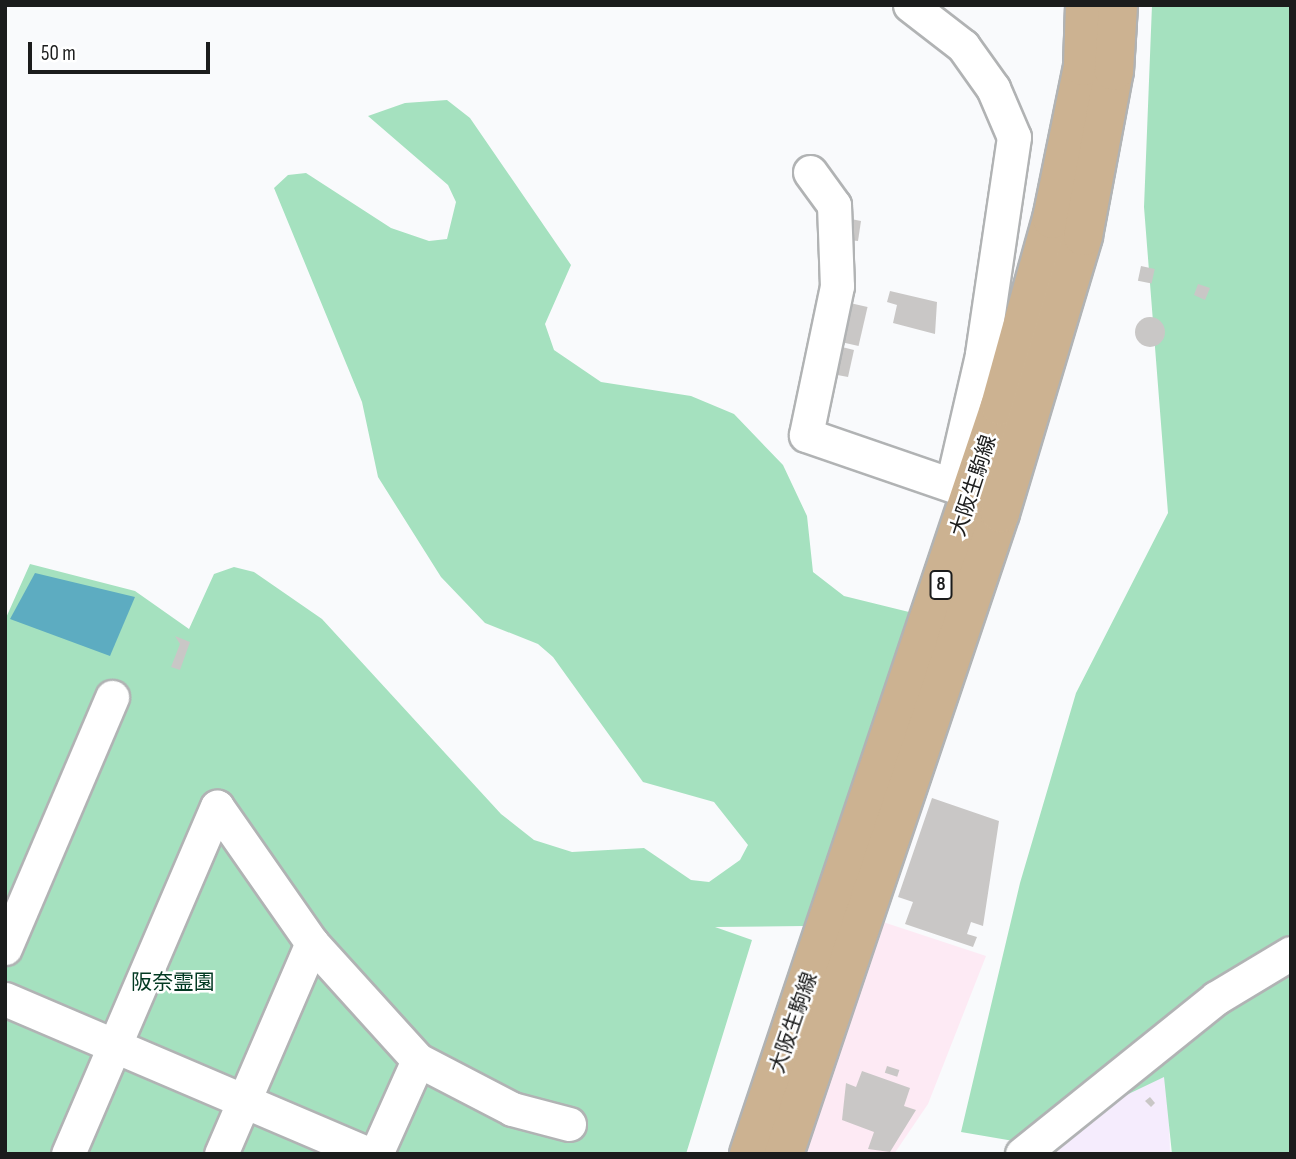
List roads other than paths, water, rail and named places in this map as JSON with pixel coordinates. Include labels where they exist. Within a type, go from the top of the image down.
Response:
[{"type":"main road","name":"大阪生駒線","points":[[749,1154],[962,489],[1052,219],[1083,66],[1084,5]]},
{"type":"main road","name":"大阪生駒線","points":[[784,1154],[1000,513],[1083,236],[1114,71],[1118,5]]},
{"type":"lane","points":[[810,172],[834,205],[837,286],[806,435],[962,489],[1014,137],[993,88],[963,46],[910,5]]},
{"type":"lane","points":[[5,948],[112,697]]},
{"type":"lane","points":[[68,1154],[217,807],[312,943],[418,1060],[512,1109],[569,1124]]},
{"type":"lane","points":[[221,1154],[312,943]]},
{"type":"lane","points":[[1022,1154],[1216,998],[1291,953]]},
{"type":"lane","points":[[5,999],[369,1154]]},
{"type":"lane","points":[[376,1154],[418,1060]]},
{"type":"water","points":[[35,573],[135,597],[110,656],[10,619]]},
{"type":"park label","name":"阪奈霊園","points":[[173,983]]}]
